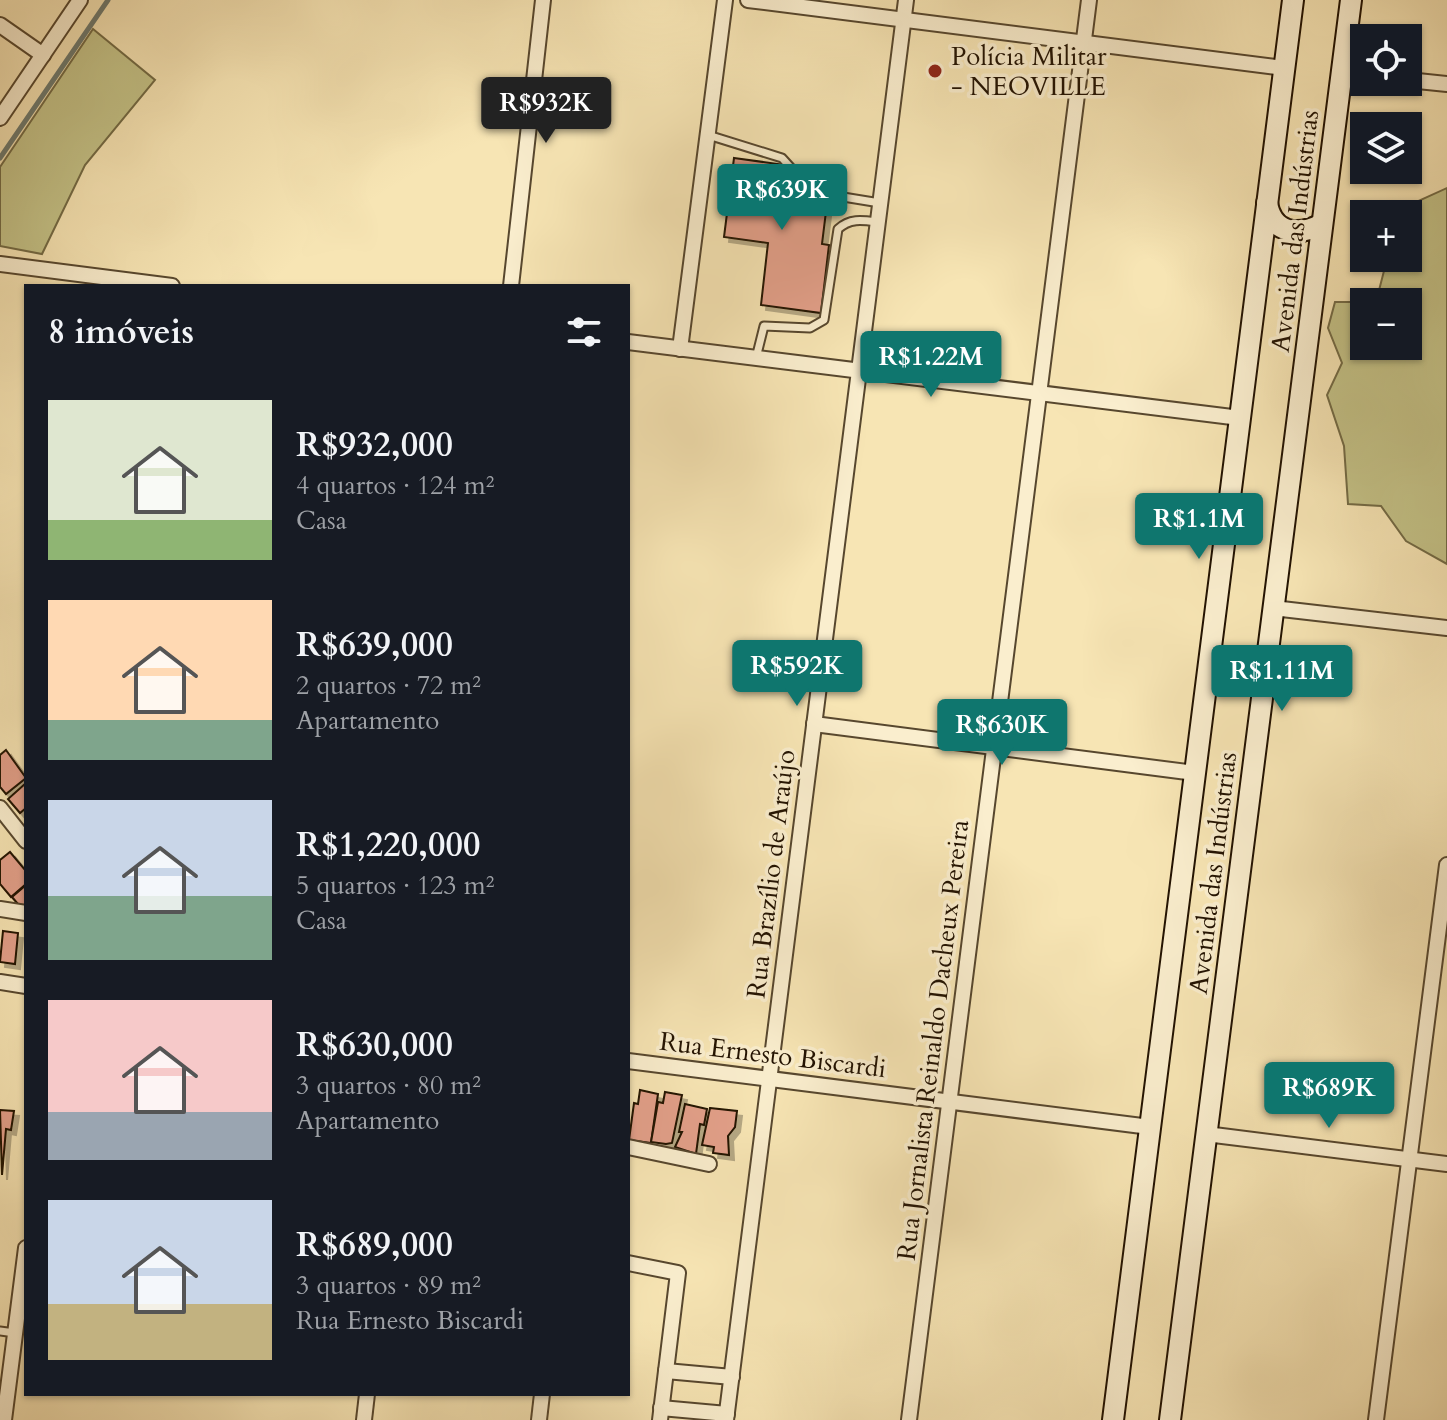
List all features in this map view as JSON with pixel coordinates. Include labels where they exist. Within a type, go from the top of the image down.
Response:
[{"type":"main road","name":"Avenida das Indústrias","points":[[1113,1420],[1293,0]]},
{"type":"main road","name":"Avenida das Indústrias","points":[[1170,1420],[1351,0]]},
{"type":"main road","points":[[1267,203],[1269,218],[1281,228],[1295,233],[1307,232],[1322,224]]},
{"type":"street","points":[[0,118],[80,0]]},
{"type":"street","points":[[511,284],[543,0]]},
{"type":"street","points":[[680,349],[725,0]]},
{"type":"street","points":[[748,0],[1284,68]]},
{"type":"street","name":"Rua Brazílio de Araújo","points":[[727,1417],[906,0]]},
{"type":"street","name":"Rua Jornalista Reinaldo Dacheux Pereira","points":[[909,1420],[1089,0]]},
{"type":"street","points":[[0,25],[43,55]]},
{"type":"street","points":[[1342,72],[1350,73]]},
{"type":"street","points":[[1422,81],[1447,84]]},
{"type":"street","points":[[0,264],[156,284]]},
{"type":"street","points":[[630,342],[1240,418]]},
{"type":"street","points":[[1273,608],[1447,628]]},
{"type":"street","points":[[814,724],[1195,773]]},
{"type":"street","points":[[0,808],[24,838]]},
{"type":"street","points":[[1376,1420],[1447,865]]},
{"type":"street","points":[[0,909],[24,913]]},
{"type":"street","points":[[0,982],[24,986]]},
{"type":"street","name":"Rua Ernesto Biscardi","points":[[630,1061],[1150,1127]]},
{"type":"street","points":[[1206,1134],[1447,1164]]},
{"type":"street","points":[[630,1147],[709,1164]]},
{"type":"street","points":[[4,1420],[8,1332],[24,1257]]},
{"type":"street","points":[[630,1263],[678,1273],[660,1414],[727,1417]]},
{"type":"street","points":[[666,1371],[732,1377]]},
{"type":"street","points":[[364,1420],[367,1396]]},
{"type":"street","points":[[539,1420],[542,1396]]},
{"type":"lane","points":[[708,135],[782,158],[792,169],[833,176],[837,179],[837,196],[880,203]]},
{"type":"lane","points":[[756,358],[764,326],[810,328],[824,320],[838,229],[845,222],[858,220],[878,223]]},
{"type":"shaded area","points":[[93,29],[155,80],[85,165],[42,254],[0,246],[0,167]]},
{"type":"shaded area","points":[[1447,188],[1447,564],[1406,541],[1381,506],[1348,504],[1344,446],[1327,395],[1342,363],[1328,328],[1335,302],[1350,302],[1350,360],[1422,360],[1422,288],[1380,288],[1384,272],[1422,272],[1421,200]]},
{"type":"building","points":[[734,158],[785,165],[783,181],[829,187],[822,244],[829,245],[821,313],[761,305],[768,243],[724,237]]},
{"type":"building","points":[[6,750],[24,775],[24,780],[6,794],[0,787],[0,755]]},
{"type":"building","points":[[24,785],[24,810],[20,813],[8,799]]},
{"type":"building","points":[[10,852],[24,869],[24,886],[11,897],[0,884],[0,860]]},
{"type":"building","points":[[24,887],[24,909],[23,910],[12,897]]},
{"type":"building","points":[[3,931],[18,933],[15,964],[0,962]]},
{"type":"building","points":[[640,1090],[658,1094],[651,1143],[630,1140],[634,1103],[638,1104]]},
{"type":"building","points":[[665,1092],[682,1095],[672,1143],[666,1144],[651,1142],[658,1102],[663,1103]]},
{"type":"building","points":[[685,1104],[707,1109],[704,1125],[700,1124],[696,1154],[675,1147],[682,1132],[679,1132]]},
{"type":"building","points":[[710,1108],[737,1111],[735,1127],[728,1136],[729,1155],[713,1153],[714,1147],[702,1145]]},
{"type":"building","points":[[0,1110],[14,1111],[11,1130],[6,1129],[2,1175]]},
{"type":"waterway","points":[[0,158],[108,0]]},
{"type":"place","name":"Polícia Militar - NEOVILLE","points":[[935,71]]}]
